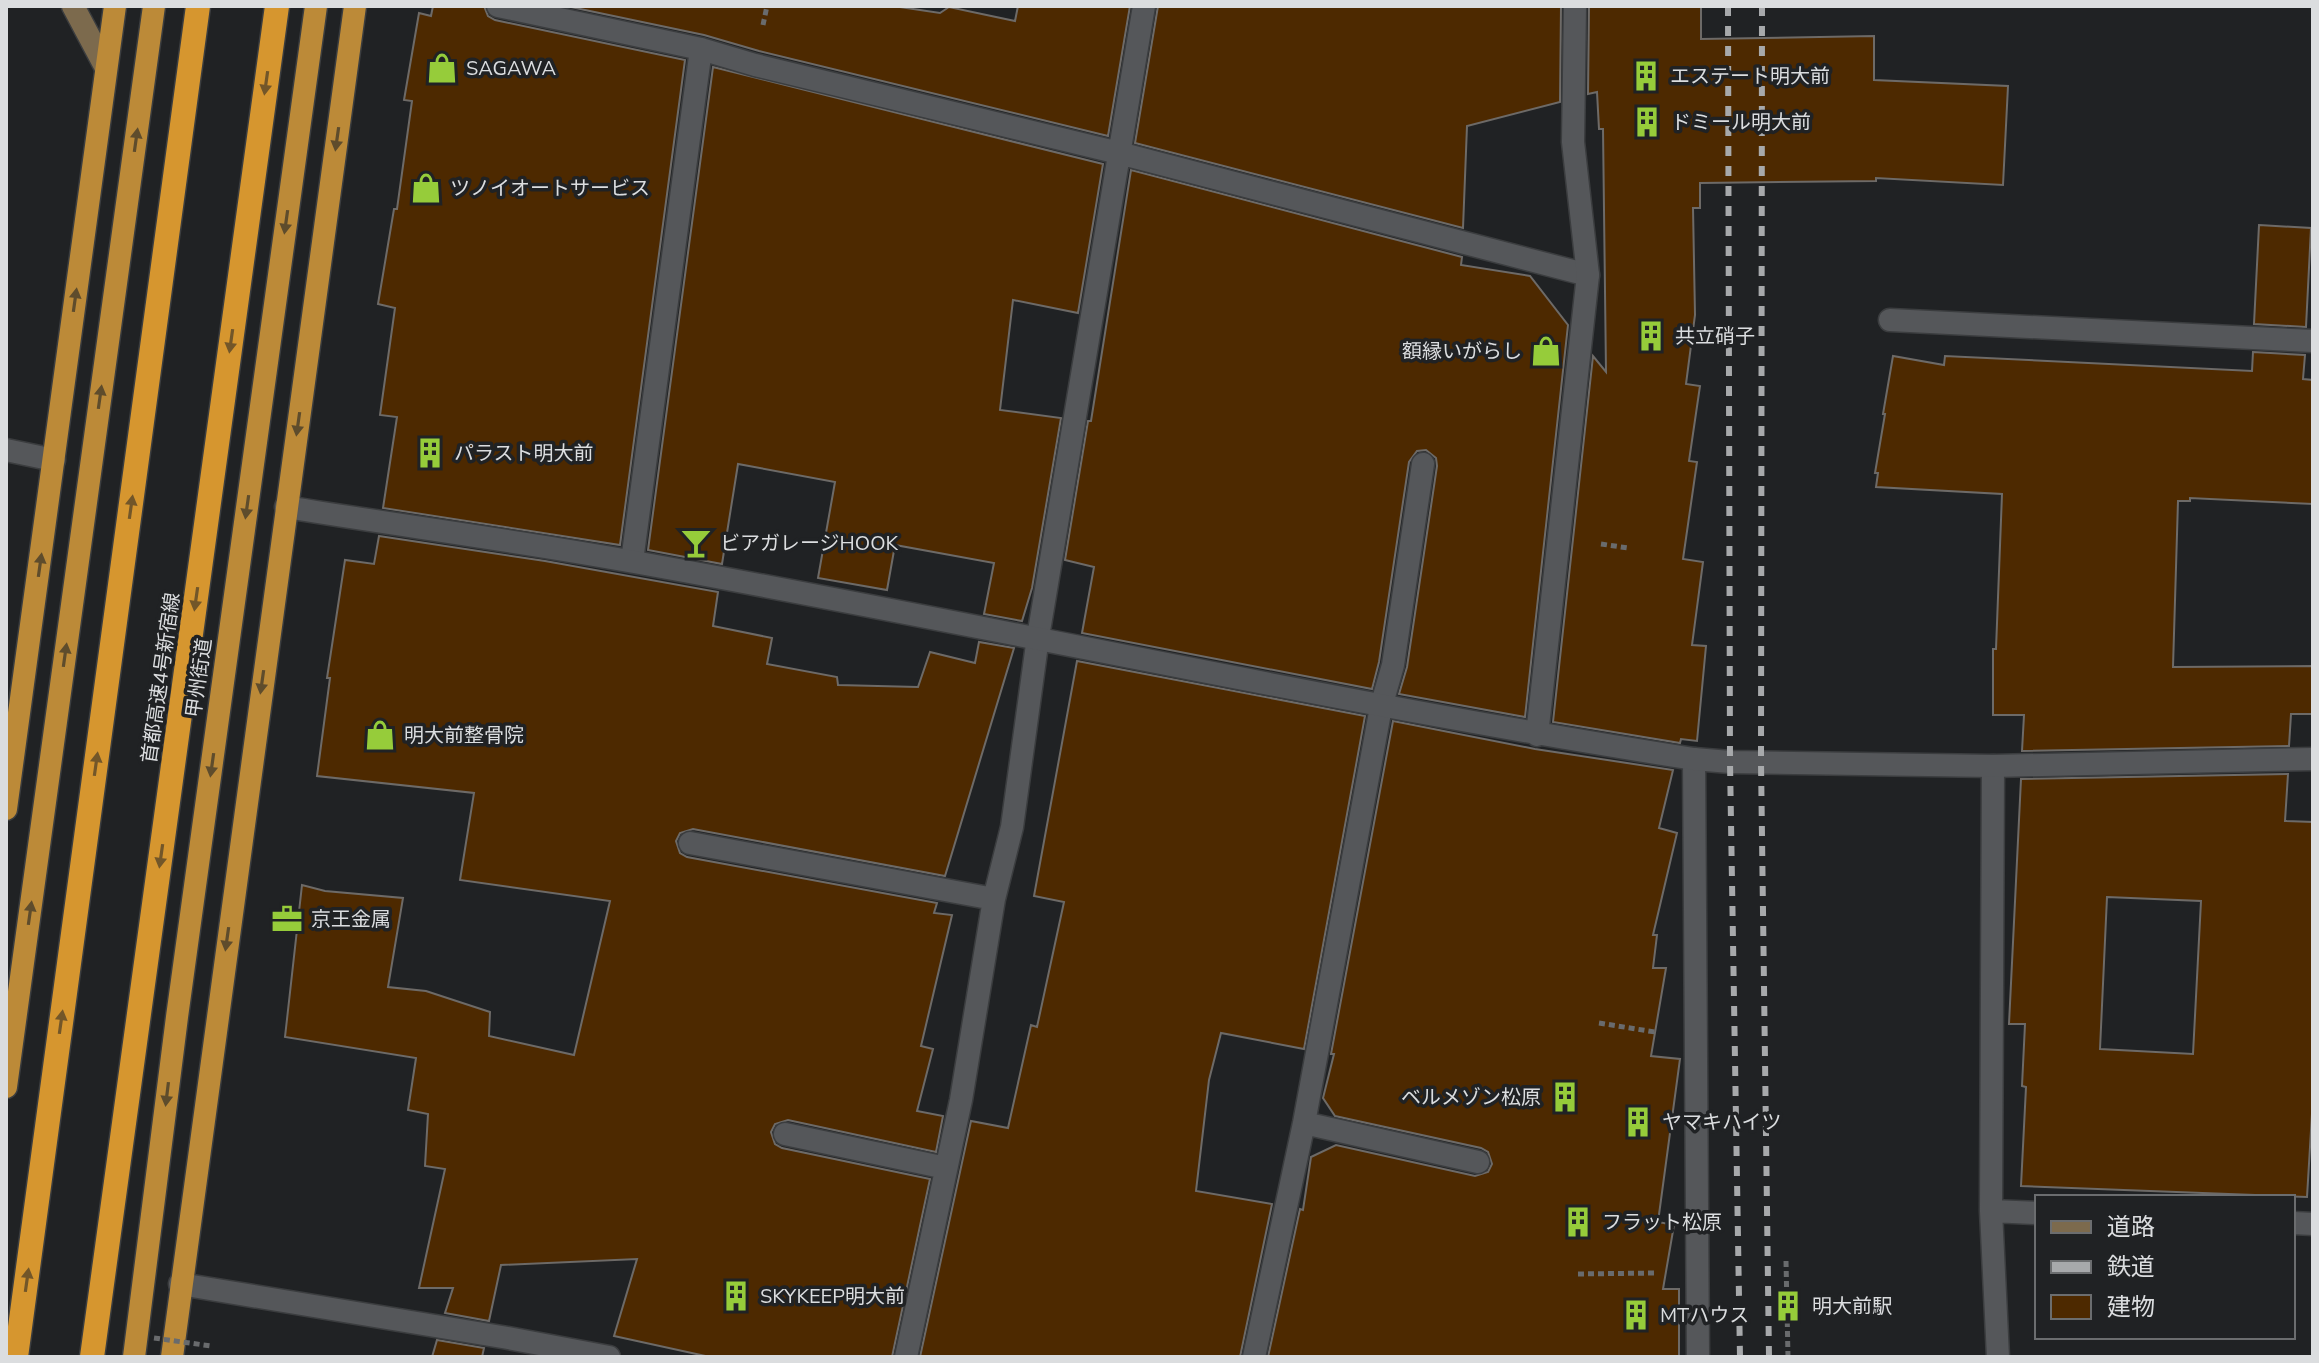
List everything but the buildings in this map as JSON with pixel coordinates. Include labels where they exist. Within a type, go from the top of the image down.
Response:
[{"type":"highway","points":[[6,809],[115,6]]},
{"type":"highway","points":[[6,1087],[154,6]]},
{"type":"highway","points":[[16,1357],[198,6]]},
{"type":"highway","name":"首都高速4号新宿線","points":[[92,1357],[277,6]]},
{"type":"highway","name":"甲州街道","points":[[134,1357],[177,1017],[316,6]]},
{"type":"highway","points":[[172,1357],[355,6]]},
{"type":"main road","points":[[73,6],[106,68]]},
{"type":"street","points":[[498,6],[701,49],[755,65],[1119,153],[1588,275]]},
{"type":"street","points":[[906,1357],[961,1100],[994,899],[1012,827],[1038,637],[1144,6]]},
{"type":"street","points":[[1537,735],[1588,275],[1573,142],[1575,6]]},
{"type":"street","points":[[632,561],[701,49]]},
{"type":"street","points":[[1890,320],[2313,341]]},
{"type":"street","points":[[6,450],[54,460]]},
{"type":"street","points":[[1254,1357],[1304,1123],[1381,707],[1393,665],[1423,464]]},
{"type":"street","points":[[286,507],[632,561],[1038,637],[1381,707],[1694,759],[1993,766],[2313,759]]},
{"type":"street","points":[[1694,759],[1698,1357]]},
{"type":"street","points":[[1993,766],[1991,1211],[1998,1357]]},
{"type":"street","points":[[690,843],[994,899]]},
{"type":"street","points":[[1304,1123],[1478,1162]]},
{"type":"street","points":[[785,1134],[946,1168]]},
{"type":"street","points":[[1991,1211],[2035,1213]]},
{"type":"street","points":[[180,1284],[609,1357]]},
{"type":"path","points":[[1599,1023],[1696,1038]]},
{"type":"path","points":[[1786,1261],[1788,1357]]},
{"type":"path","points":[[1578,1274],[1676,1273],[1698,1264]]},
{"type":"path","points":[[154,1338],[211,1346]]},
{"type":"railway","points":[[1728,6],[1730,762],[1740,1357]]},
{"type":"railway","points":[[1762,6],[1761,762],[1769,1357]]},
{"type":"place","name":"SAGAWA","points":[[442,68]]},
{"type":"place","name":"エステート明大前","points":[[1646,76]]},
{"type":"place","name":"ドミール明大前","points":[[1647,122]]},
{"type":"place","name":"ツノイオートサービス","points":[[426,188]]},
{"type":"place","name":"共立硝子","points":[[1651,336]]},
{"type":"place","name":"額縁いがらし","points":[[1546,351]]},
{"type":"place","name":"パラスト明大前","points":[[430,453]]},
{"type":"place","name":"ビアガレージHOOK","points":[[696,543]]},
{"type":"place","name":"明大前整骨院","points":[[380,735]]},
{"type":"place","name":"京王金属","points":[[287,919]]},
{"type":"place","name":"ベルメゾン松原","points":[[1565,1097]]},
{"type":"place","name":"ヤマキハイツ","points":[[1638,1122]]},
{"type":"place","name":"フラット松原","points":[[1578,1222]]},
{"type":"place","name":"SKYKEEP明大前","points":[[736,1296]]},
{"type":"place","name":"明大前駅","points":[[1788,1306]]},
{"type":"place","name":"MTハウス","points":[[1636,1315]]}]
